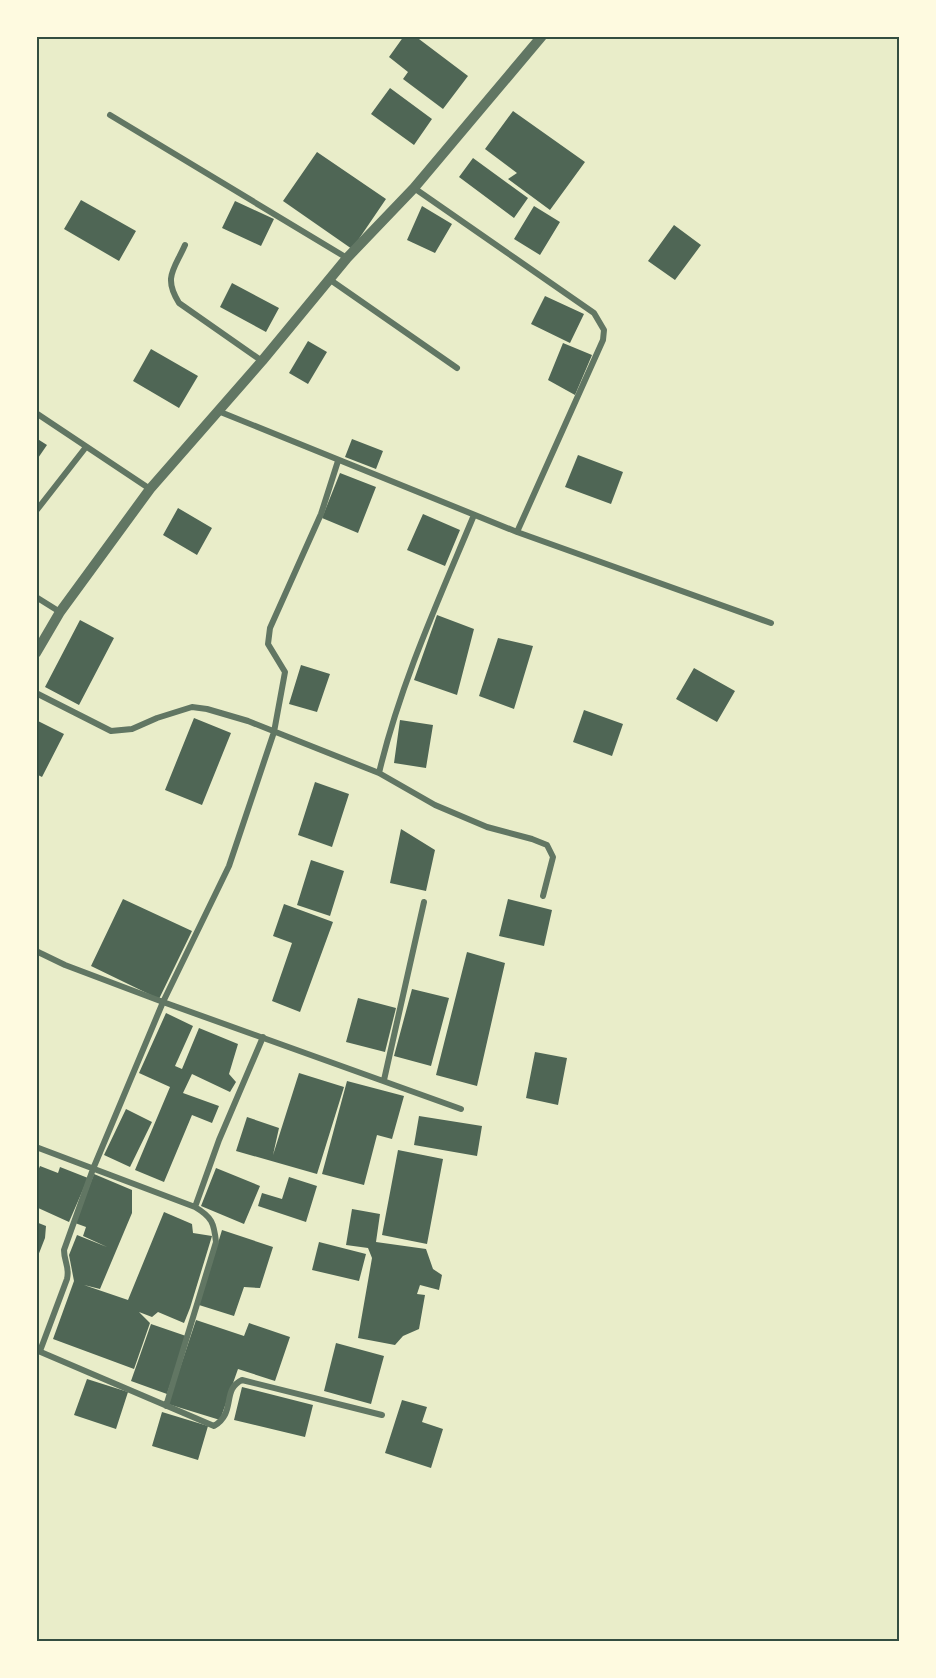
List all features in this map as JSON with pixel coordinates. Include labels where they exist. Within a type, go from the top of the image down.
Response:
[{"type":"street","points":[[36,653],[60,612],[150,489],[262,361],[347,258],[414,188],[542,36]]},
{"type":"street","points":[[110,115],[347,258]]},
{"type":"street","points":[[414,188],[594,314],[604,330],[603,340],[517,532]]},
{"type":"street","points":[[185,245],[169,280],[179,303],[262,361]]},
{"type":"street","points":[[330,279],[457,368]]},
{"type":"street","points":[[218,411],[517,532],[771,623]]},
{"type":"street","points":[[36,413],[150,489]]},
{"type":"street","points":[[36,511],[86,447]]},
{"type":"street","points":[[338,461],[321,514],[270,628],[268,644],[285,672],[274,732],[229,866],[163,1002],[93,1169],[64,1250],[64,1258],[70,1270],[38,1350],[214,1426],[226,1415],[232,1389],[242,1380],[382,1415]]},
{"type":"street","points":[[379,773],[388,738],[431,618],[474,515]]},
{"type":"street","points":[[36,597],[60,612]]},
{"type":"street","points":[[36,693],[111,731],[132,729],[192,707],[207,709],[248,721],[379,773],[435,805],[487,827],[547,845],[553,857],[543,896]]},
{"type":"street","points":[[384,1080],[424,902]]},
{"type":"street","points":[[36,951],[65,965],[163,1002],[461,1109]]},
{"type":"street","points":[[195,1207],[219,1140],[263,1037]]},
{"type":"street","points":[[36,1147],[195,1207],[207,1214],[214,1226],[216,1242],[166,1406]]},
{"type":"building","points":[[404,36],[415,36],[468,76],[443,109],[403,79],[408,72],[389,57]]},
{"type":"building","points":[[390,88],[432,119],[414,145],[371,114]]},
{"type":"building","points":[[513,111],[585,162],[550,210],[508,179],[517,173],[485,149]]},
{"type":"building","points":[[317,152],[386,199],[352,249],[283,201]]},
{"type":"building","points":[[473,158],[528,198],[514,218],[459,177]]},
{"type":"building","points":[[81,200],[136,231],[119,261],[64,229]]},
{"type":"building","points":[[235,201],[274,219],[261,246],[222,228]]},
{"type":"building","points":[[422,206],[452,224],[435,253],[407,240]]},
{"type":"building","points":[[534,206],[560,222],[540,255],[514,239]]},
{"type":"building","points":[[674,225],[701,245],[675,280],[648,261]]},
{"type":"building","points":[[232,283],[279,308],[266,332],[220,307]]},
{"type":"building","points":[[545,296],[584,314],[570,343],[531,324]]},
{"type":"building","points":[[308,341],[327,352],[308,384],[289,373]]},
{"type":"building","points":[[563,343],[592,355],[575,395],[548,380]]},
{"type":"building","points":[[151,349],[198,376],[179,408],[133,381]]},
{"type":"building","points":[[36,438],[47,445],[36,461]]},
{"type":"building","points":[[352,439],[383,451],[376,469],[345,457]]},
{"type":"building","points":[[578,455],[623,472],[611,504],[565,487]]},
{"type":"building","points":[[340,473],[376,487],[358,533],[322,518]]},
{"type":"building","points":[[178,508],[212,528],[197,555],[163,535]]},
{"type":"building","points":[[423,514],[460,530],[445,566],[407,550]]},
{"type":"building","points":[[437,615],[474,629],[457,695],[414,680]]},
{"type":"building","points":[[80,620],[114,638],[79,705],[45,687]]},
{"type":"building","points":[[498,638],[533,646],[514,709],[479,696]]},
{"type":"building","points":[[301,665],[330,674],[317,712],[289,704]]},
{"type":"building","points":[[694,668],[735,691],[717,722],[676,699]]},
{"type":"building","points":[[584,710],[623,724],[612,756],[573,742]]},
{"type":"building","points":[[194,718],[231,733],[202,805],[165,790]]},
{"type":"building","points":[[36,720],[64,734],[42,777],[36,774]]},
{"type":"building","points":[[400,720],[433,725],[426,768],[394,763]]},
{"type":"building","points":[[315,782],[349,794],[332,847],[298,835]]},
{"type":"building","points":[[401,829],[435,850],[426,891],[390,883]]},
{"type":"building","points":[[311,860],[344,871],[330,916],[297,905]]},
{"type":"building","points":[[123,899],[192,931],[159,999],[91,966]]},
{"type":"building","points":[[508,899],[552,910],[544,946],[499,936]]},
{"type":"building","points":[[284,904],[333,922],[300,1012],[272,1001],[292,943],[273,936]]},
{"type":"building","points":[[467,952],[505,963],[477,1086],[436,1075]]},
{"type":"building","points":[[412,989],[449,998],[431,1066],[394,1056]]},
{"type":"building","points":[[358,998],[396,1008],[385,1052],[346,1042]]},
{"type":"building","points":[[166,1013],[193,1026],[175,1066],[182,1069],[199,1028],[238,1044],[229,1074],[236,1082],[230,1092],[192,1074],[183,1093],[219,1106],[212,1123],[192,1115],[164,1182],[135,1170],[170,1087],[139,1073]]},
{"type":"building","points":[[535,1052],[567,1058],[558,1105],[526,1098]]},
{"type":"building","points":[[299,1073],[344,1087],[317,1174],[236,1151],[247,1117],[279,1128],[273,1155]]},
{"type":"building","points":[[347,1081],[404,1096],[392,1139],[377,1135],[364,1185],[322,1174]]},
{"type":"building","points":[[126,1109],[152,1122],[130,1167],[104,1155]]},
{"type":"building","points":[[419,1116],[482,1126],[477,1156],[414,1145]]},
{"type":"building","points":[[398,1150],[443,1159],[427,1244],[382,1235]]},
{"type":"building","points":[[40,1166],[58,1173],[60,1167],[88,1178],[69,1222],[36,1207],[36,1175]]},
{"type":"building","points":[[216,1168],[260,1186],[244,1224],[201,1206]]},
{"type":"building","points":[[94,1174],[132,1190],[132,1213],[100,1289],[84,1285],[128,1300],[164,1212],[192,1224],[193,1233],[212,1236],[184,1323],[158,1312],[152,1317],[139,1312],[150,1323],[134,1369],[53,1339],[74,1281],[69,1255],[77,1235],[107,1247],[83,1236],[86,1227],[75,1223]]},
{"type":"building","points":[[289,1177],[317,1186],[306,1222],[258,1206],[262,1193],[282,1199]]},
{"type":"building","points":[[352,1209],[380,1214],[376,1242],[426,1249],[433,1269],[442,1275],[439,1290],[420,1285],[417,1294],[425,1295],[419,1329],[403,1336],[395,1345],[358,1338],[372,1258],[368,1248],[346,1245]]},
{"type":"building","points":[[36,1222],[46,1226],[45,1238],[36,1261]]},
{"type":"building","points":[[222,1230],[273,1247],[260,1288],[244,1287],[234,1316],[199,1305]]},
{"type":"building","points":[[319,1242],[366,1254],[359,1281],[312,1270]]},
{"type":"building","points":[[196,1320],[244,1336],[249,1323],[290,1337],[275,1381],[238,1369],[220,1420],[168,1404]]},
{"type":"building","points":[[151,1324],[186,1336],[167,1394],[131,1381]]},
{"type":"building","points":[[336,1343],[384,1356],[371,1404],[324,1391]]},
{"type":"building","points":[[87,1379],[128,1392],[116,1429],[74,1415]]},
{"type":"building","points":[[242,1387],[313,1405],[305,1437],[234,1420]]},
{"type":"building","points":[[402,1400],[427,1407],[422,1422],[443,1429],[431,1468],[385,1453]]},
{"type":"building","points":[[162,1412],[208,1426],[198,1460],[152,1446]]}]
